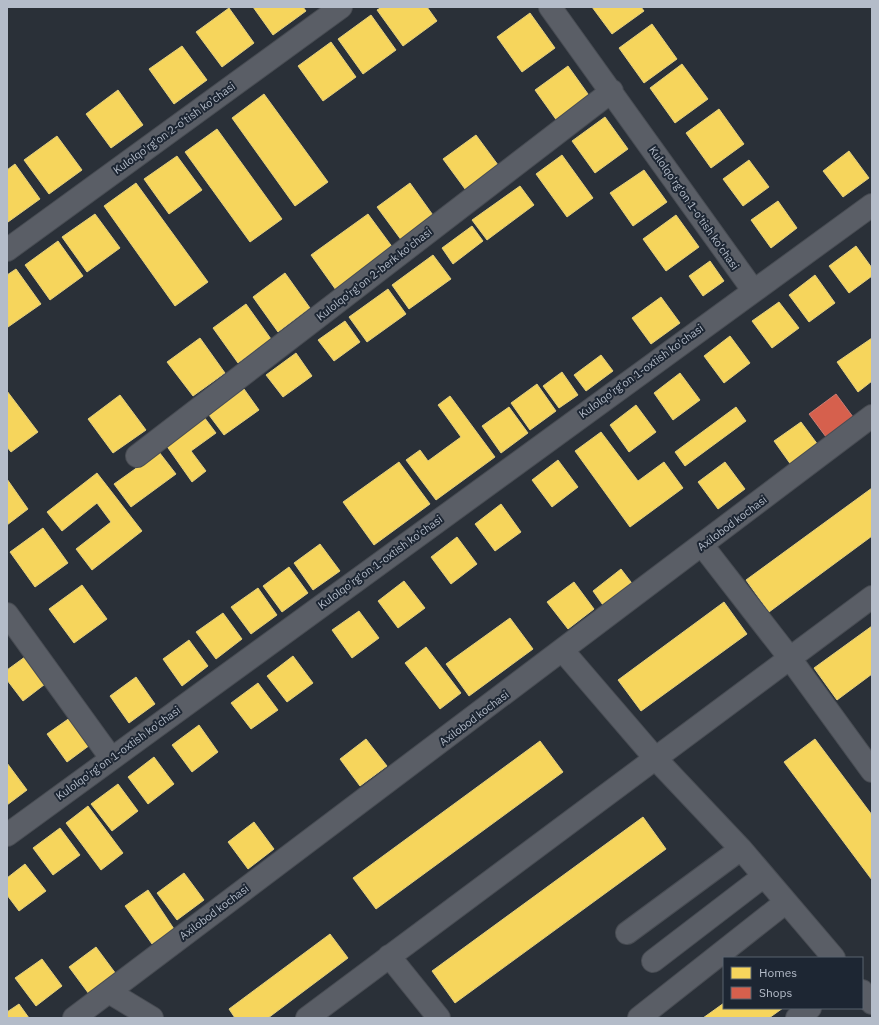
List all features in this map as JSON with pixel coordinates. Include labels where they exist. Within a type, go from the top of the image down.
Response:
[{"type":"street","name":"Kulolqo'rg'on 2-o'tish ko'chasi","points":[[7,250],[341,7]]},
{"type":"street","name":"Kulolqo'rg'on 1-o'tish ko'chasi","points":[[550,7],[612,91],[753,290]]},
{"type":"street","name":"Kulolqo'rg'on 2-berk ko'chasi","points":[[137,456],[612,91]]},
{"type":"street","points":[[753,290],[872,205]]},
{"type":"street","name":"Kulolqo'rg'on 1-oxtish ko'chasi","points":[[7,835],[753,290]]},
{"type":"street","name":"Axilobod kochasi","points":[[74,1018],[563,651],[872,416]]},
{"type":"street","points":[[702,546],[789,658],[872,771]]},
{"type":"street","points":[[307,1018],[872,597]]},
{"type":"street","points":[[7,614],[111,758]]},
{"type":"street","points":[[563,651],[655,758],[741,849],[833,957]]},
{"type":"street","points":[[627,933],[741,849]]},
{"type":"street","points":[[653,961],[764,876]]},
{"type":"street","points":[[639,1018],[786,902]]},
{"type":"street","points":[[389,956],[439,1018]]},
{"type":"street","points":[[108,992],[152,1018]]},
{"type":"street","points":[[797,1018],[809,1009]]},
{"type":"building: Homes","points":[[253,7],[303,7],[306,11],[273,35]]},
{"type":"building: Homes","points":[[382,7],[427,7],[437,21],[403,46],[377,10]]},
{"type":"building: Homes","points":[[592,7],[641,7],[644,11],[612,34]]},
{"type":"building: Homes","points":[[229,8],[254,43],[222,67],[196,32]]},
{"type":"building: Homes","points":[[530,13],[555,48],[522,72],[497,37]]},
{"type":"building: Homes","points":[[371,15],[396,50],[363,74],[338,39]]},
{"type":"building: Homes","points":[[652,24],[677,59],[644,83],[619,48]]},
{"type":"building: Homes","points":[[331,42],[356,77],[323,101],[298,66]]},
{"type":"building: Homes","points":[[182,46],[207,80],[174,104],[149,69]]},
{"type":"building: Homes","points":[[682,64],[708,99],[675,123],[650,88]]},
{"type":"building: Homes","points":[[568,66],[593,101],[560,125],[535,90]]},
{"type":"building: Homes","points":[[118,90],[143,125],[111,148],[86,114]]},
{"type":"building: Homes","points":[[264,94],[328,182],[295,206],[232,118]]},
{"type":"building: Homes","points":[[719,109],[744,144],[711,168],[686,133]]},
{"type":"building: Homes","points":[[605,117],[628,149],[595,173],[572,141]]},
{"type":"building: Homes","points":[[217,129],[282,219],[250,242],[185,152]]},
{"type":"building: Homes","points":[[476,135],[501,169],[468,193],[443,159]]},
{"type":"building: Homes","points":[[57,136],[82,170],[49,194],[24,160]]},
{"type":"building: Homes","points":[[849,151],[869,178],[843,197],[823,171]]},
{"type":"building: Homes","points":[[562,155],[593,198],[567,217],[536,174]]},
{"type":"building: Homes","points":[[177,156],[202,190],[169,214],[144,179]]},
{"type":"building: Homes","points":[[749,160],[769,187],[743,206],[723,179]]},
{"type":"building: Homes","points":[[15,164],[40,199],[8,222],[7,170]]},
{"type":"building: Homes","points":[[644,170],[667,202],[633,226],[610,193]]},
{"type":"building: Homes","points":[[136,183],[208,282],[175,306],[104,206]]},
{"type":"building: Homes","points":[[410,183],[435,218],[402,241],[377,207]]},
{"type":"building: Homes","points":[[520,186],[534,205],[487,240],[472,220]]},
{"type":"building: Homes","points":[[778,201],[797,228],[771,248],[751,220]]},
{"type":"building: Homes","points":[[95,214],[120,248],[87,272],[62,237]]},
{"type":"building: Homes","points":[[368,214],[393,248],[336,290],[311,255]]},
{"type":"building: Homes","points":[[676,215],[699,247],[666,271],[643,239]]},
{"type":"building: Homes","points":[[472,226],[483,241],[453,264],[442,248]]},
{"type":"building: Homes","points":[[58,241],[83,276],[50,300],[25,265]]},
{"type":"building: Homes","points":[[856,246],[872,268],[872,276],[849,293],[829,266]]},
{"type":"building: Homes","points":[[433,255],[451,279],[409,309],[392,285]]},
{"type":"building: Homes","points":[[710,261],[724,281],[703,296],[689,276]]},
{"type":"building: Homes","points":[[16,269],[41,304],[8,327],[7,275]]},
{"type":"building: Homes","points":[[285,273],[310,308],[278,332],[253,297]]},
{"type":"building: Homes","points":[[815,275],[835,303],[809,322],[789,295]]},
{"type":"building: Homes","points":[[388,289],[406,314],[367,342],[349,317]]},
{"type":"building: Homes","points":[[661,297],[680,323],[651,344],[632,318]]},
{"type":"building: Homes","points":[[779,302],[799,328],[772,348],[752,321]]},
{"type":"building: Homes","points":[[246,304],[271,339],[238,363],[213,328]]},
{"type":"building: Homes","points":[[345,321],[360,342],[334,361],[318,340]]},
{"type":"building: Homes","points":[[730,336],[750,363],[724,383],[704,356]]},
{"type":"building: Homes","points":[[200,338],[225,373],[193,396],[167,362]]},
{"type":"building: Homes","points":[[872,338],[872,381],[858,392],[837,362]]},
{"type":"building: Homes","points":[[296,353],[312,376],[283,397],[266,375]]},
{"type":"building: Homes","points":[[601,355],[613,371],[586,391],[574,375]]},
{"type":"building: Homes","points":[[562,372],[578,395],[559,408],[543,386]]},
{"type":"building: Homes","points":[[680,373],[700,400],[673,420],[654,393]]},
{"type":"building: Homes","points":[[537,384],[556,411],[530,430],[511,403]]},
{"type":"building: Homes","points":[[244,389],[259,410],[224,435],[209,415]]},
{"type":"building: Homes","points":[[7,391],[38,432],[11,452],[7,447]]},
{"type":"building: Homes","points":[[120,395],[146,430],[113,453],[88,419]]},
{"type":"building: Homes","points":[[450,396],[495,457],[436,500],[406,460],[420,450],[428,461],[461,437],[438,405]]},
{"type":"building: Homes","points":[[636,405],[656,432],[629,452],[610,425]]},
{"type":"building: Homes","points":[[509,407],[528,433],[501,453],[482,426]]},
{"type":"building: Homes","points":[[736,407],[746,421],[685,466],[675,452]]},
{"type":"building: Homes","points":[[204,417],[216,433],[191,451],[206,471],[192,482],[166,445]]},
{"type":"building: Homes","points":[[801,422],[821,449],[794,469],[774,441]]},
{"type":"building: Homes","points":[[601,432],[638,481],[664,462],[683,488],[630,527],[575,451]]},
{"type":"building: Homes","points":[[159,452],[176,474],[131,507],[114,484]]},
{"type":"building: Homes","points":[[558,460],[578,487],[552,507],[532,480]]},
{"type":"building: Homes","points":[[399,462],[430,504],[374,545],[343,502]]},
{"type":"building: Homes","points":[[725,462],[745,489],[718,509],[698,482]]},
{"type":"building: Homes","points":[[97,473],[142,531],[92,570],[76,549],[111,522],[97,503],[62,531],[47,512]]},
{"type":"building: Homes","points":[[7,479],[28,509],[7,525]]},
{"type":"building: Homes","points":[[872,488],[872,536],[769,612],[746,580]]},
{"type":"building: Homes","points":[[501,504],[521,532],[495,551],[475,524]]},
{"type":"building: Homes","points":[[43,528],[68,563],[35,587],[10,552]]},
{"type":"building: Homes","points":[[457,537],[477,564],[451,584],[431,557]]},
{"type":"building: Homes","points":[[320,544],[340,571],[313,590],[294,563]]},
{"type":"building: Homes","points":[[289,567],[308,593],[282,612],[263,586]]},
{"type":"building: Homes","points":[[621,569],[634,586],[605,608],[593,591]]},
{"type":"building: Homes","points":[[404,581],[425,608],[398,628],[378,601]]},
{"type":"building: Homes","points":[[574,582],[594,609],[568,629],[547,602]]},
{"type":"building: Homes","points":[[82,585],[107,619],[74,643],[49,609]]},
{"type":"building: Homes","points":[[258,588],[277,615],[251,634],[231,607]]},
{"type":"building: Homes","points":[[724,602],[747,634],[641,711],[618,680]]},
{"type":"building: Homes","points":[[359,611],[379,638],[352,658],[332,630]]},
{"type":"building: Homes","points":[[223,613],[242,639],[216,659],[196,632]]},
{"type":"building: Homes","points":[[510,618],[533,649],[469,696],[446,664]]},
{"type":"building: Homes","points":[[872,626],[872,674],[837,700],[814,668]]},
{"type":"building: Homes","points":[[189,640],[208,666],[182,686],[163,659]]},
{"type":"building: Homes","points":[[426,647],[461,693],[440,709],[405,663]]},
{"type":"building: Homes","points":[[29,654],[49,681],[23,701],[7,680],[7,670]]},
{"type":"building: Homes","points":[[293,656],[313,683],[287,702],[267,676]]},
{"type":"building: Homes","points":[[136,677],[155,704],[129,723],[110,696]]},
{"type":"building: Homes","points":[[258,683],[278,710],[251,729],[231,703]]},
{"type":"building: Homes","points":[[74,715],[94,742],[67,762],[47,734]]},
{"type":"building: Homes","points":[[199,725],[218,752],[192,772],[172,745]]},
{"type":"building: Homes","points":[[366,739],[387,766],[360,786],[340,759]]},
{"type":"building: Homes","points":[[815,739],[872,815],[872,880],[784,762]]},
{"type":"building: Homes","points":[[540,741],[563,772],[376,909],[353,878]]},
{"type":"building: Homes","points":[[154,757],[174,784],[148,804],[128,777]]},
{"type":"building: Homes","points":[[7,763],[27,790],[7,805]]},
{"type":"building: Homes","points":[[118,784],[138,811],[112,831],[91,804]]},
{"type":"building: Homes","points":[[88,806],[123,853],[101,870],[66,823]]},
{"type":"building: Homes","points":[[643,817],[666,849],[455,1003],[432,971]]},
{"type":"building: Homes","points":[[254,822],[274,849],[248,869],[228,842]]},
{"type":"building: Homes","points":[[60,828],[80,855],[53,875],[33,848]]},
{"type":"building: Homes","points":[[25,864],[46,891],[19,911],[7,895],[7,878]]},
{"type":"building: Homes","points":[[184,873],[204,900],[177,920],[157,893]]},
{"type":"building: Homes","points":[[148,890],[174,929],[152,944],[125,906]]},
{"type":"building: Homes","points":[[330,934],[348,958],[268,1018],[235,1018],[229,1009]]},
{"type":"building: Homes","points":[[96,947],[116,974],[89,994],[69,967]]},
{"type":"building: Homes","points":[[42,959],[62,986],[36,1006],[15,978]]},
{"type":"building: Homes","points":[[19,1004],[29,1018],[7,1018],[7,1012]]},
{"type":"building: Homes","points":[[723,1004],[723,1009],[782,1009],[769,1018],[703,1018]]},
{"type":"building: Shops","points":[[836,394],[856,421],[829,441],[809,414]]}]
